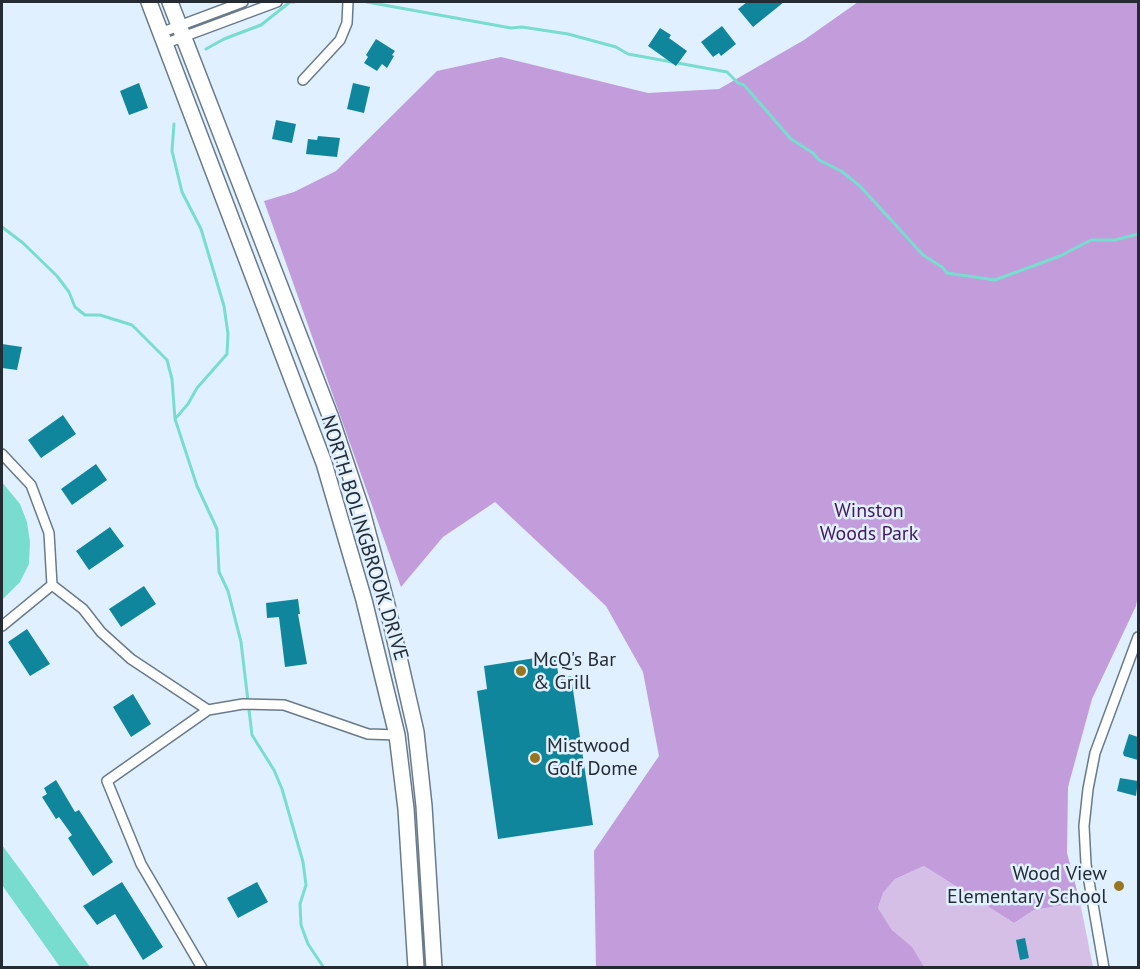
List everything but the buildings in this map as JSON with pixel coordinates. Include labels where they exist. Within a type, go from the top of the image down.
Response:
[{"type":"main road","name":"NORTH BOLINGBROOK DRIVE","points":[[149,2],[324,463],[374,638],[398,735],[406,809],[416,968]]},
{"type":"main road","name":"NORTH BOLINGBROOK DRIVE","points":[[170,2],[331,418],[368,532],[416,732],[424,806],[434,968]]},
{"type":"street","points":[[162,39],[243,2]]},
{"type":"street","points":[[181,31],[277,2]]},
{"type":"street","points":[[303,80],[340,40],[347,23],[348,2]]},
{"type":"street","points":[[2,454],[31,485],[49,533],[52,585],[83,609],[102,632],[131,659],[208,710]]},
{"type":"street","points":[[2,626],[52,585]]},
{"type":"street","points":[[1104,968],[1086,864],[1084,826],[1095,753],[1138,637]]},
{"type":"street","points":[[202,968],[141,864],[107,781],[208,710],[243,704],[284,705],[368,734],[398,735]]},
{"type":"shaded area","points":[[2,482],[20,504],[27,522],[30,542],[29,564],[20,582],[2,600]]},
{"type":"shaded area","points":[[2,845],[90,967],[60,967],[2,885]]},
{"type":"shaded area","points":[[924,866],[1014,923],[1034,910],[1080,902],[1093,967],[923,967],[892,930],[878,908],[883,893],[895,879]]},
{"type":"green space","name":"Winston Woods Park","points":[[858,2],[1138,2],[1138,595],[1136,606],[1092,699],[1068,787],[1067,853],[1080,902],[1034,910],[1014,923],[924,866],[895,879],[883,893],[878,908],[892,930],[912,947],[924,967],[596,967],[594,851],[659,756],[643,672],[606,606],[495,502],[443,537],[401,587],[264,201],[294,192],[336,171],[437,71],[501,57],[648,93],[719,89],[804,40]]},
{"type":"waterway","points":[[206,49],[224,39],[261,25],[290,2],[294,2]]},
{"type":"waterway","points":[[367,2],[511,28],[522,27],[568,34],[616,47],[628,54],[727,72],[738,83],[744,85],[791,139],[860,186],[923,255],[947,273],[995,280],[1060,256],[1091,240],[1115,240],[1138,234]]},
{"type":"waterway","points":[[174,124],[172,151],[182,192],[201,229],[224,306],[228,334],[227,354],[197,388],[188,404],[175,419]]},
{"type":"waterway","points":[[2,227],[23,243],[57,276],[69,292],[75,307],[85,315],[100,315],[132,325],[167,360],[172,379],[175,419],[197,486],[217,529],[219,572],[228,591],[241,642],[252,735],[274,770],[282,789],[303,862],[306,885],[300,904],[301,925],[308,944],[324,968]]},
{"type":"place","name":"McQ's Bar & Grill","points":[[521,671]]},
{"type":"place","name":"Mistwood Golf Dome","points":[[535,758]]},
{"type":"place","name":"Wood View Elementary School","points":[[1119,886]]}]
